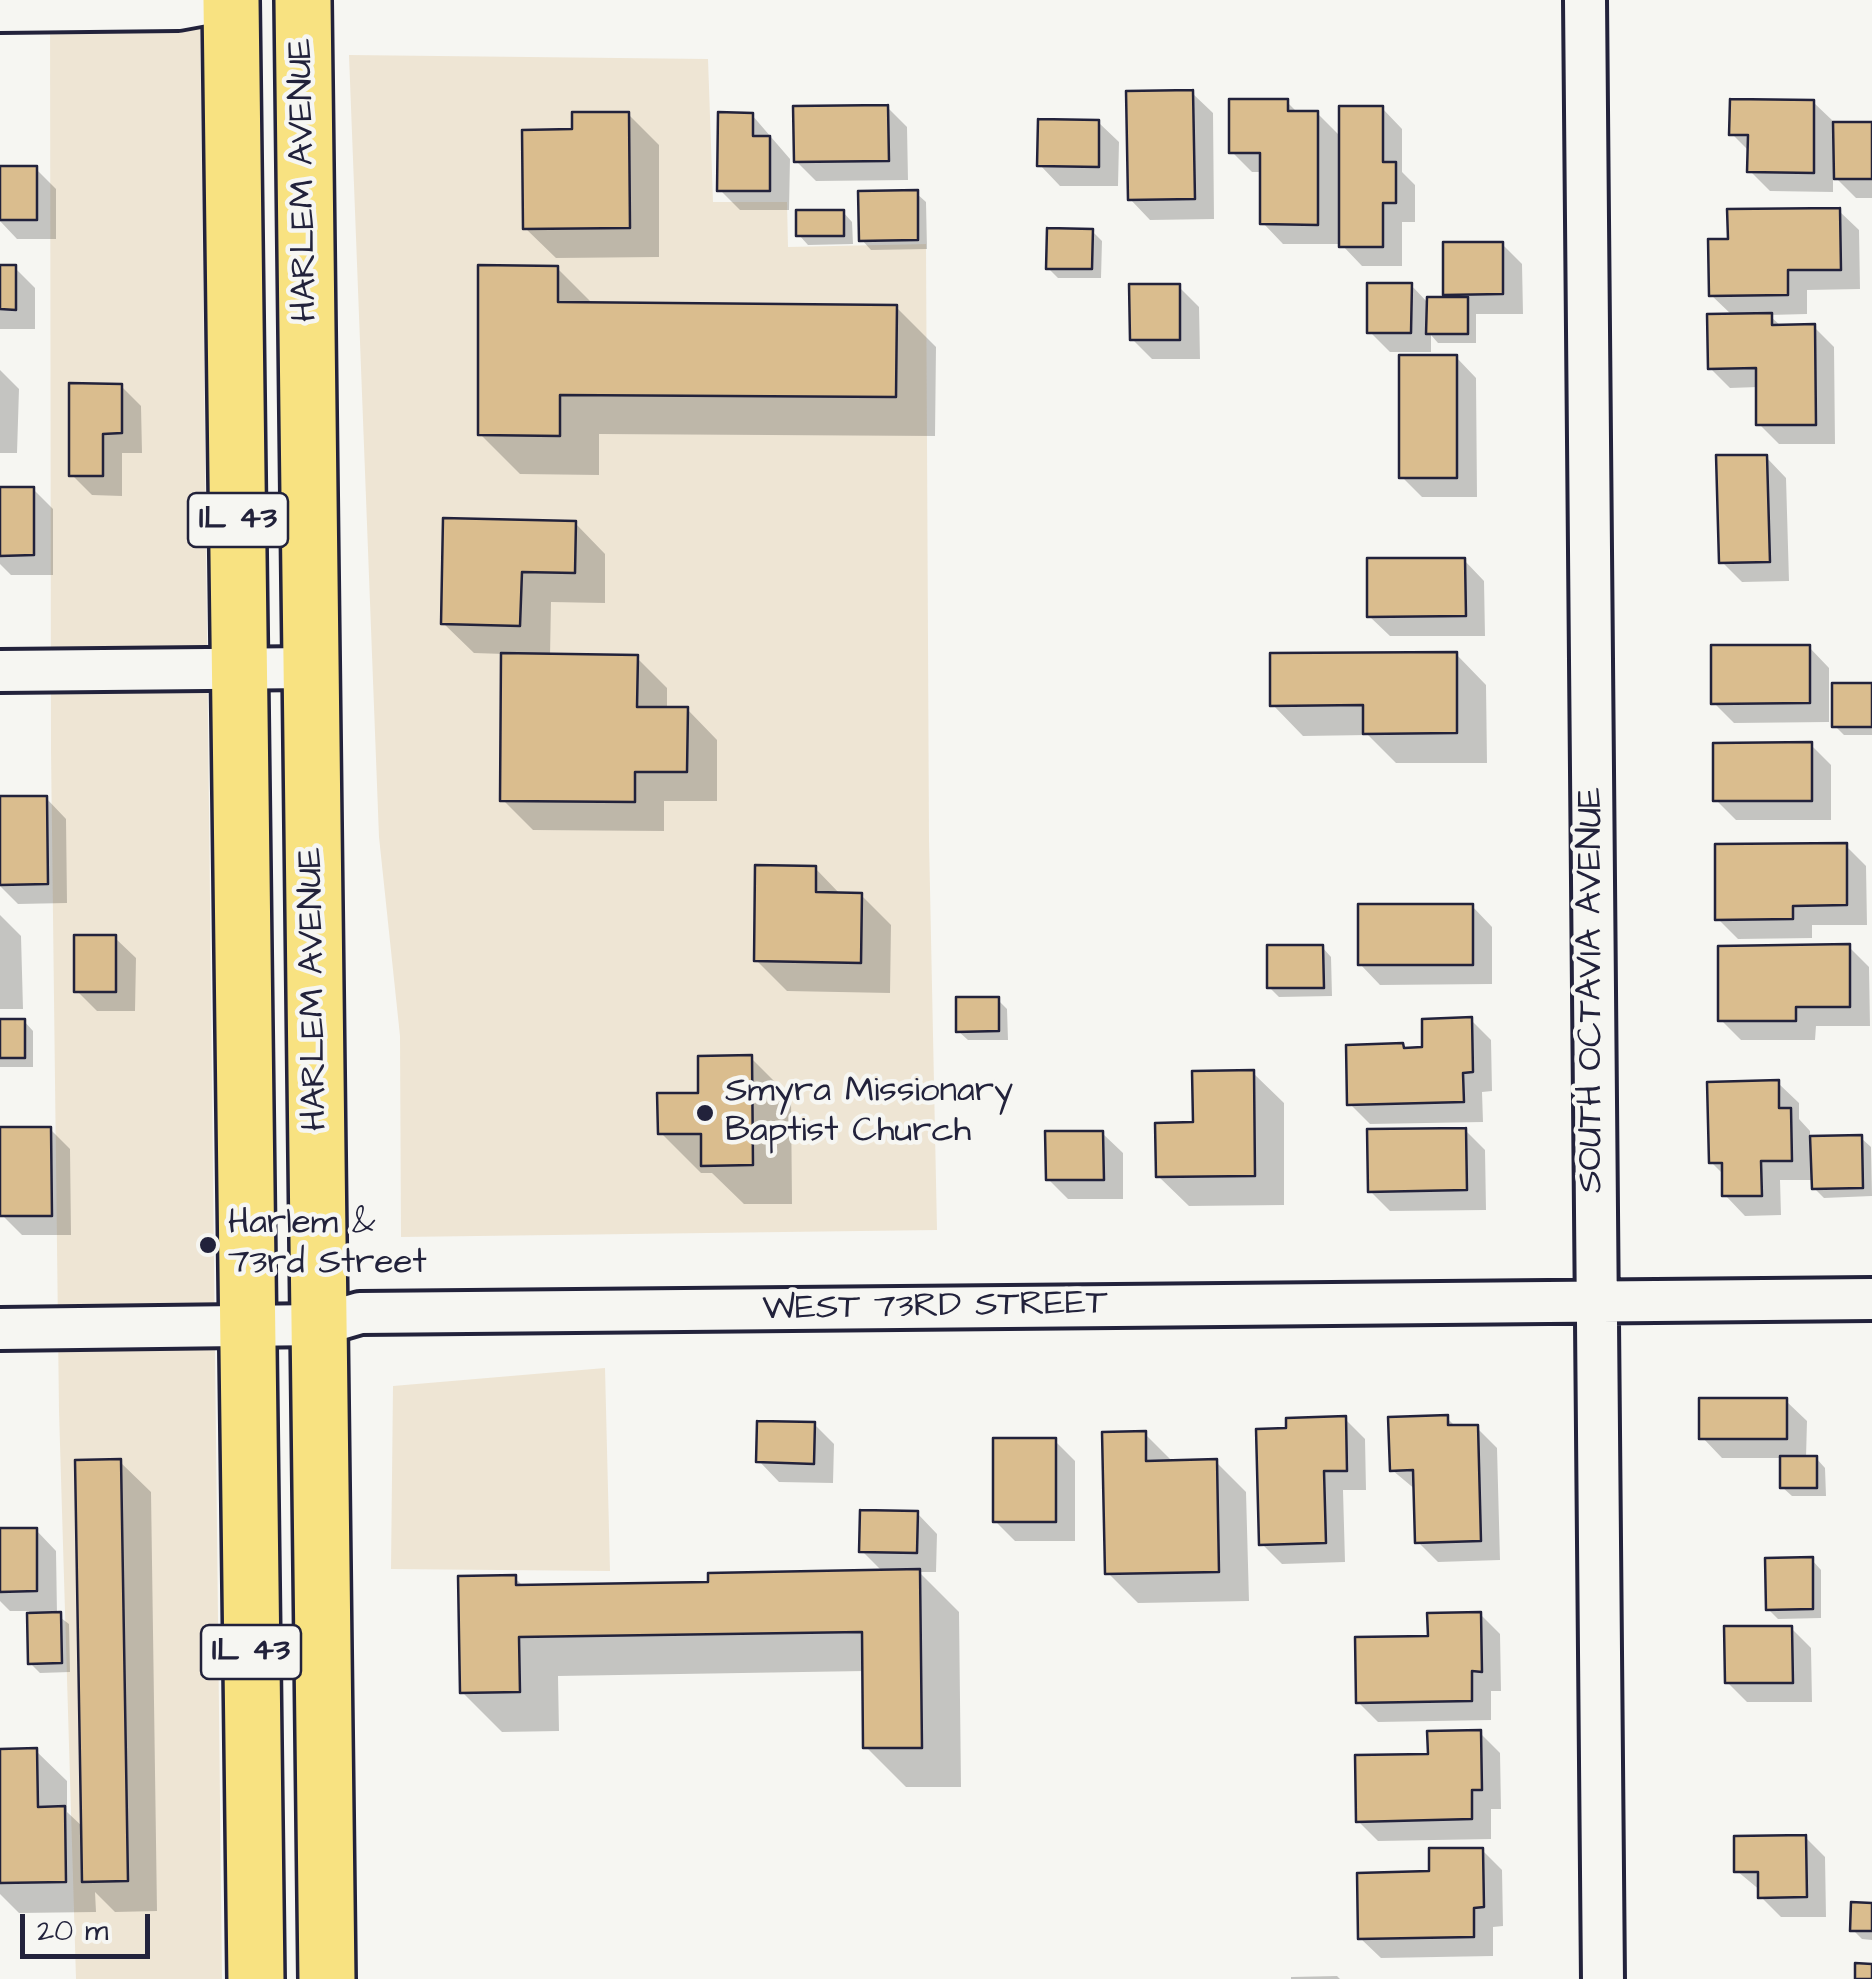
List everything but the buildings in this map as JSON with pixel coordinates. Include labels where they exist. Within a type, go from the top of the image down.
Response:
[{"type":"main road","name":"HARLEM AVENUE","points":[[229,0],[256,1979]]},
{"type":"main road","name":"HARLEM AVENUE","points":[[303,0],[327,1979]]},
{"type":"street","points":[[0,11],[178,9],[229,0]]},
{"type":"street","name":"SOUTH OCTAVIA AVENUE","points":[[1585,0],[1602,1979]]},
{"type":"street","points":[[0,671],[311,668]]},
{"type":"street","name":"WEST 73RD STREET","points":[[0,1329],[319,1325],[360,1313],[1872,1299]]},
{"type":"shaded area","points":[[50,0],[200,0],[222,1979],[76,1979],[59,1411],[51,751]]},
{"type":"shaded area","points":[[349,55],[708,59],[713,202],[787,202],[788,247],[926,244],[929,840],[937,1230],[401,1237],[400,1036],[379,837]]},
{"type":"shaded area","points":[[605,1368],[610,1571],[391,1569],[393,1386]]},
{"type":"place","name":"Smyra Missionary Baptist Church","points":[[705,1113]]},
{"type":"place","name":"Harlem & 73rd Street","points":[[208,1245]]}]
